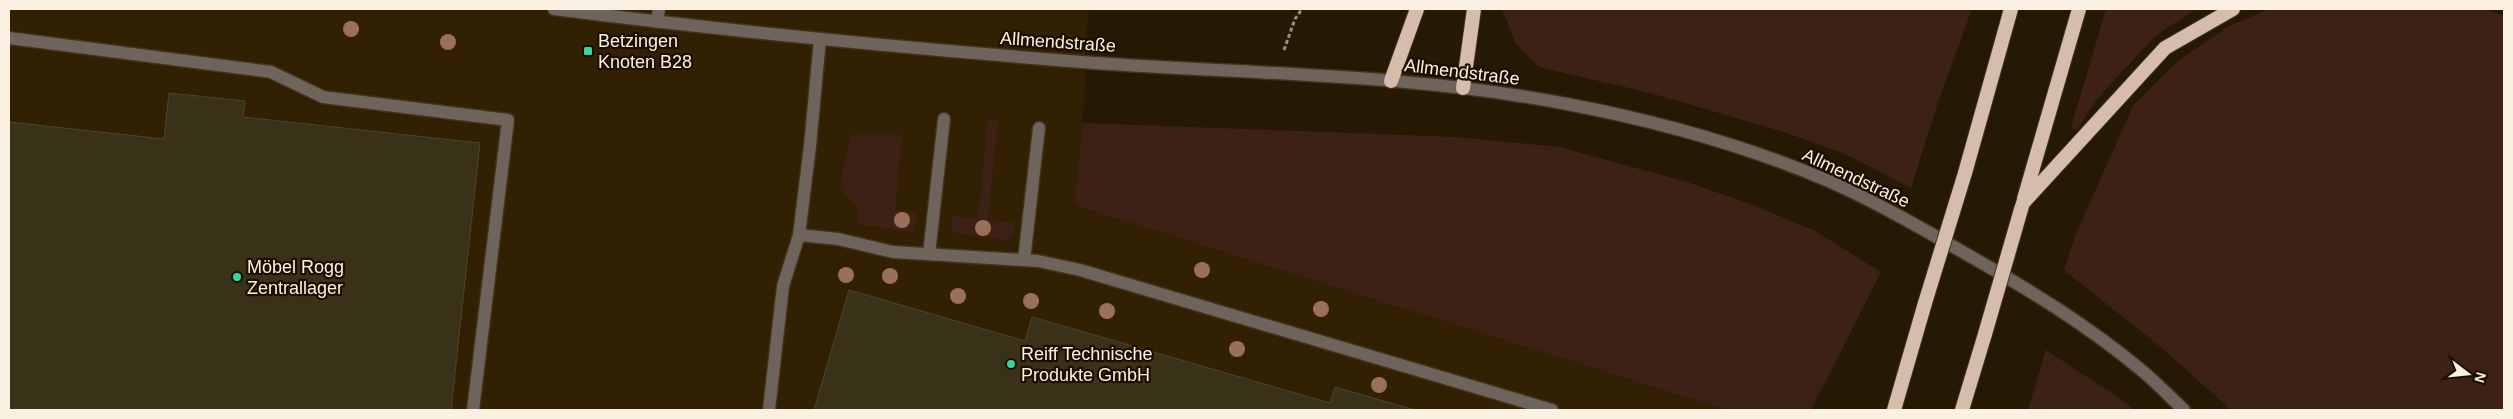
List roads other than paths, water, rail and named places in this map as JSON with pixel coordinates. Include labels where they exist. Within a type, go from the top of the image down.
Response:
[{"type":"highway","points":[[1391,81],[1417,9]]},
{"type":"highway","points":[[1463,88],[1474,9]]},
{"type":"highway","points":[[1894,410],[1965,173],[2011,9]]},
{"type":"highway","points":[[1962,410],[2079,9]]},
{"type":"highway","points":[[2023,205],[2165,48],[2232,9]]},
{"type":"street","name":"Allmendstraße","points":[[554,9],[658,15],[820,39],[1099,63],[1278,73],[1463,88],[1566,104],[1633,118],[1701,136],[1766,157],[1830,182],[1892,212],[2011,279],[2080,323],[2134,364],[2184,410]]},
{"type":"street","points":[[9,38],[271,72],[323,97],[508,120],[473,410]]},
{"type":"street","points":[[769,410],[783,286],[799,235],[820,39]]},
{"type":"street","points":[[929,254],[944,119]]},
{"type":"street","points":[[1024,260],[1039,128]]},
{"type":"street","points":[[799,235],[838,240],[893,252],[1024,260],[1080,270],[1552,410]]},
{"type":"place","name":"Betzingen Knoten B28","points":[[588,51]]},
{"type":"place","name":"Möbel Rogg Zentrallager","points":[[237,277]]},
{"type":"place","name":"Reiff Technische Produkte GmbH","points":[[1011,364]]}]
